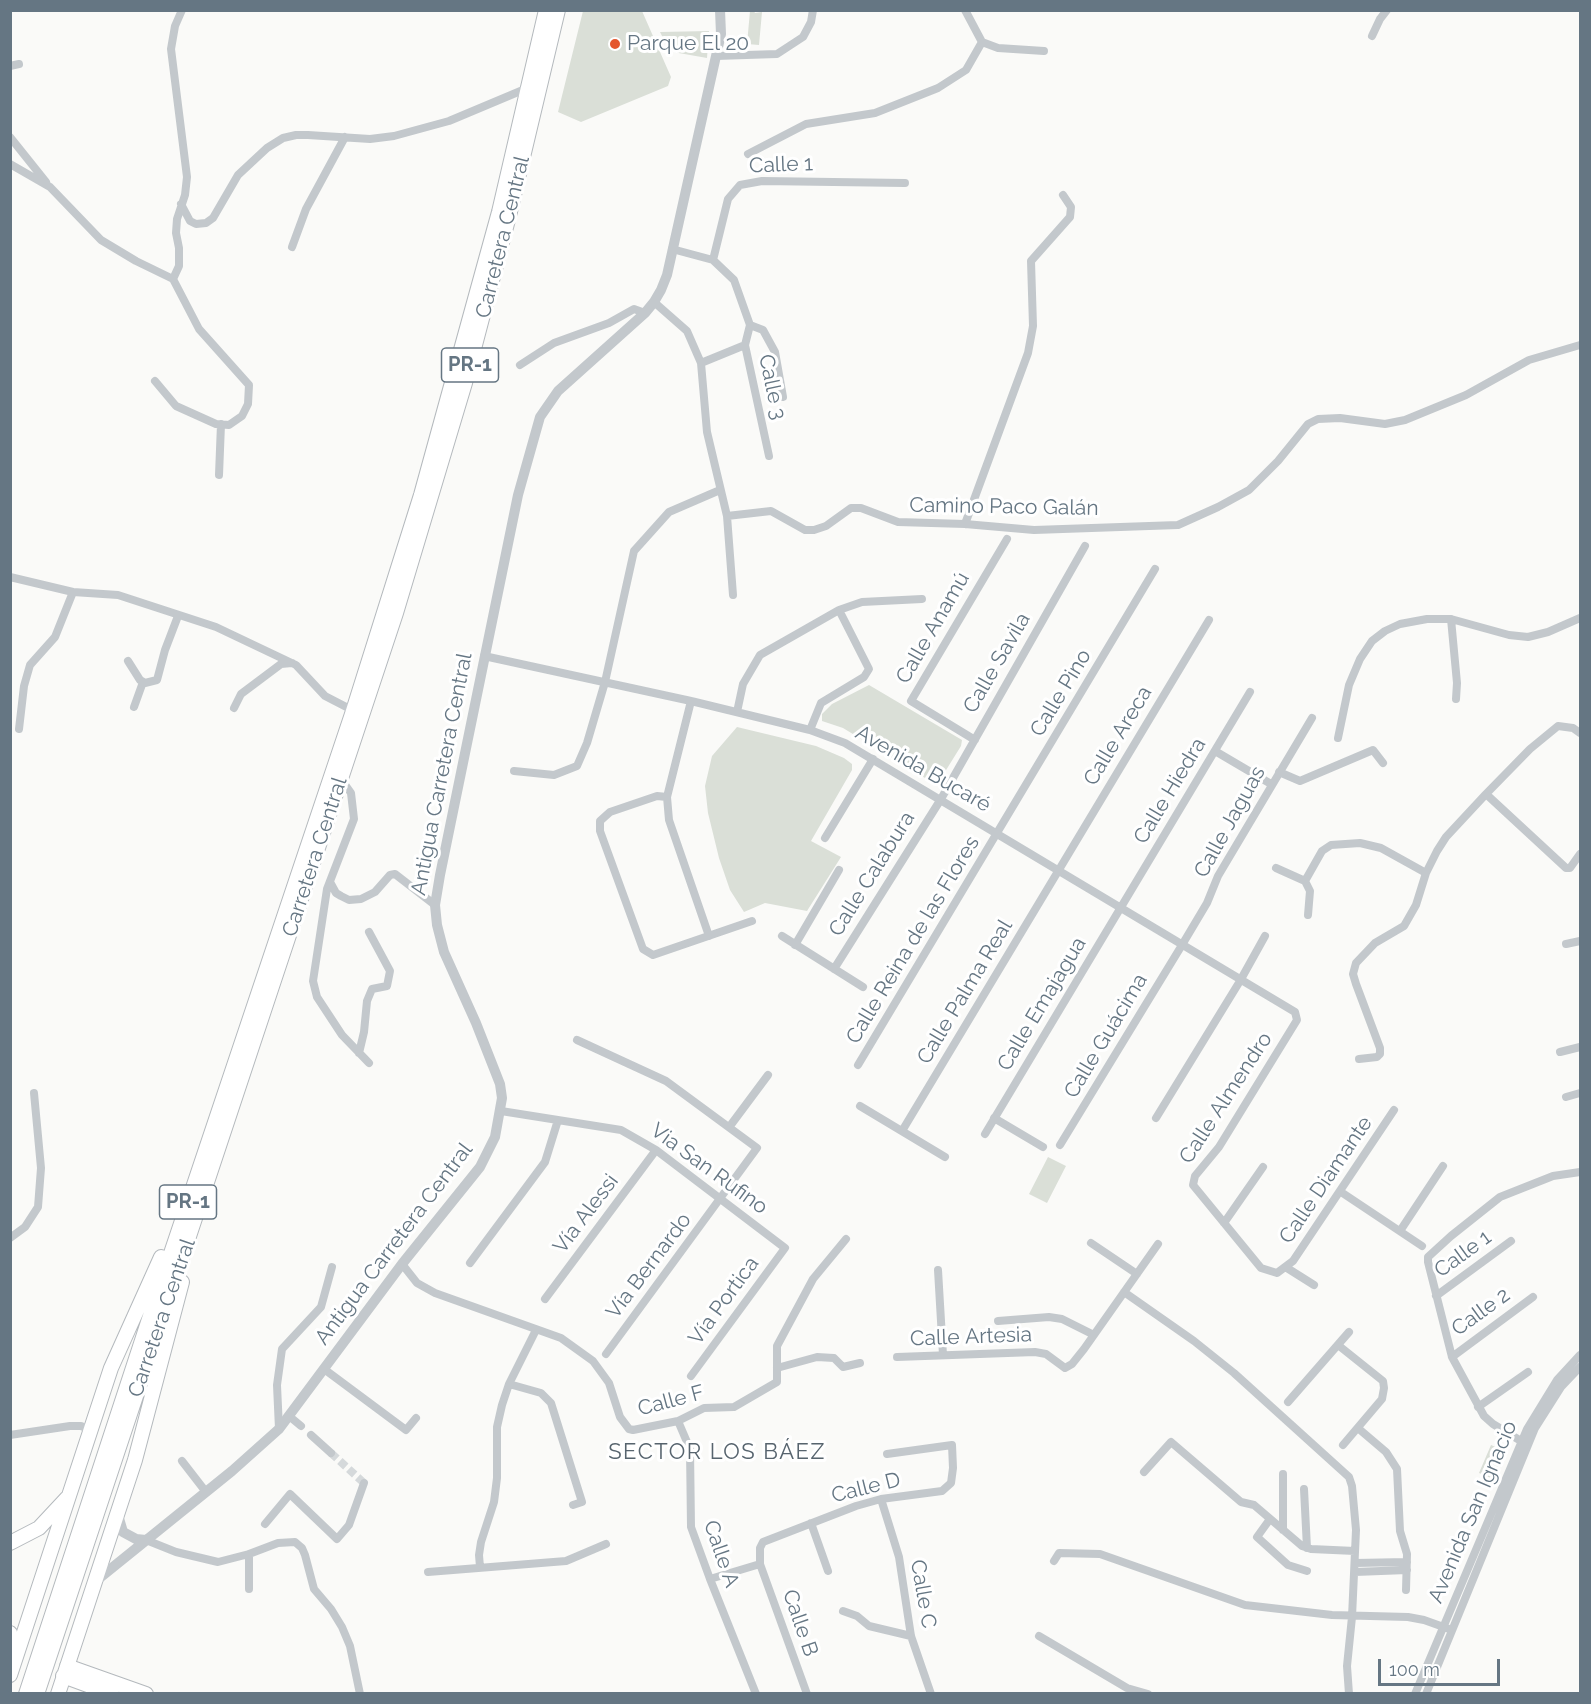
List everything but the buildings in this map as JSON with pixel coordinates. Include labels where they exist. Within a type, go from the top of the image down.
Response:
[{"type":"highway","name":"Carretera Central","points":[[26,1694],[180,1227],[357,712],[396,614],[465,383],[509,216],[534,88],[546,10]]},
{"type":"highway","name":"Carretera Central","points":[[534,88],[558,10]]},
{"type":"highway","name":"Carretera Central","points":[[37,1694],[341,779],[357,712]]},
{"type":"highway","points":[[58,1694],[138,1449],[188,1263],[194,1223]]},
{"type":"highway","points":[[13,1669],[111,1368],[161,1256],[180,1227]]},
{"type":"highway","points":[[10,1543],[39,1528],[71,1494]]},
{"type":"highway","points":[[10,1633],[13,1669]]},
{"type":"highway","points":[[65,1671],[112,1694]]},
{"type":"highway","points":[[65,1671],[146,1694]]},
{"type":"street","points":[[173,279],[179,266],[176,233],[187,177],[171,49],[175,26],[182,10]]},
{"type":"street","name":"Antigua Carretera Central","points":[[96,1580],[279,1430],[402,1264],[480,1167],[495,1137],[501,1111],[500,1084],[444,952],[436,925],[435,905],[440,875],[518,495],[540,417],[558,391],[645,313],[654,302],[667,275],[721,34],[720,10]]},
{"type":"street","points":[[716,56],[777,54],[803,37],[811,22],[813,10]]},
{"type":"street","points":[[965,10],[981,42],[998,48],[1044,51]]},
{"type":"street","points":[[1372,36],[1387,10]]},
{"type":"street","points":[[748,154],[806,124],[875,113],[938,88],[966,70],[981,42]]},
{"type":"street","points":[[181,204],[190,221],[196,224],[206,223],[213,218],[238,175],[267,148],[282,138],[296,135],[370,139],[416,131],[449,121],[534,88]]},
{"type":"street","points":[[10,137],[50,187],[101,240],[173,279],[199,329],[249,385],[248,405],[242,416],[229,425],[221,424],[176,406],[155,381]]},
{"type":"street","points":[[292,247],[306,209],[345,137]]},
{"type":"street","points":[[10,164],[50,187]]},
{"type":"street","name":"Calle 1","points":[[713,260],[728,199],[740,185],[762,181],[905,183]]},
{"type":"street","points":[[965,524],[1028,353],[1033,326],[1030,261],[1070,218],[1071,207],[1063,195]]},
{"type":"street","points":[[672,249],[713,260],[734,280],[750,325],[763,330],[775,352],[783,398]]},
{"type":"street","points":[[654,302],[687,331],[701,363],[707,432],[727,516],[733,595]]},
{"type":"street","points":[[520,365],[554,343],[609,323],[634,309],[645,313]]},
{"type":"street","name":"Calle 3","points":[[750,325],[745,345],[769,456]]},
{"type":"street","points":[[701,363],[745,345]]},
{"type":"street","name":"Camino Paco Galán","points":[[727,516],[771,511],[805,530],[826,526],[851,508],[861,508],[898,522],[965,524],[1034,530],[1178,525],[1249,490],[1278,461],[1308,424],[1318,419],[1340,418],[1385,424],[1405,420],[1466,395],[1529,360],[1581,345]]},
{"type":"street","points":[[219,475],[221,424]]},
{"type":"street","points":[[514,771],[554,775],[577,766],[587,743],[605,682],[634,550],[669,512],[720,490]]},
{"type":"street","name":"Calle Anamú","points":[[975,740],[911,701],[1007,539]]},
{"type":"street","name":"Calle Savila","points":[[941,799],[1085,546]]},
{"type":"street","name":"Calle Pino","points":[[998,835],[1155,569]]},
{"type":"street","points":[[10,577],[73,592],[118,595],[216,627],[292,663],[325,696],[357,712]]},
{"type":"street","points":[[20,729],[24,686],[30,665],[55,637],[73,592]]},
{"type":"street","points":[[737,712],[743,684],[760,655],[839,610],[862,602],[922,599]]},
{"type":"street","points":[[810,730],[821,703],[864,677],[869,669],[839,610]]},
{"type":"street","points":[[128,661],[134,673],[143,681],[157,680],[178,616]]},
{"type":"street","points":[[1338,738],[1349,686],[1360,659],[1372,641],[1385,631],[1400,624],[1427,619],[1450,619],[1509,635],[1528,637],[1548,632],[1581,618]]},
{"type":"street","points":[[1450,619],[1457,683],[1456,699]]},
{"type":"street","name":"Calle Areca","points":[[1059,871],[1209,620]]},
{"type":"street","name":"Avenida Bucaré","points":[[484,656],[737,712],[810,730],[845,743],[1295,1012],[1297,1020]]},
{"type":"street","points":[[234,708],[240,694],[281,664],[292,663]]},
{"type":"street","points":[[134,707],[143,681]]},
{"type":"street","name":"Calle Hiedra","points":[[1120,908],[1250,692]]},
{"type":"street","points":[[691,701],[667,797],[669,820],[709,936]]},
{"type":"street","name":"Calle Jaguas","points":[[1182,945],[1207,903],[1218,876],[1311,718]]},
{"type":"street","points":[[1359,1059],[1377,1057],[1380,1054],[1353,974],[1356,963],[1375,943],[1404,926],[1416,905],[1426,873],[1446,837],[1530,749],[1558,726],[1565,726],[1581,733]]},
{"type":"street","points":[[1279,772],[1300,781],[1372,750],[1383,763]]},
{"type":"street","points":[[1215,751],[1271,784]]},
{"type":"street","points":[[825,838],[873,759]]},
{"type":"street","points":[[341,779],[351,793],[354,819],[327,889],[313,981],[317,997],[342,1035],[369,1063]]},
{"type":"street","points":[[1486,794],[1566,868],[1570,868],[1581,854]]},
{"type":"street","points":[[667,797],[657,796],[609,812],[600,821],[600,831],[643,949],[653,955],[752,921]]},
{"type":"street","name":"Calle Calabura","points":[[834,969],[941,799]]},
{"type":"street","name":"Calle Reina de las Flores","points":[[858,1065],[998,835]]},
{"type":"street","points":[[1305,881],[1322,851],[1331,845],[1342,843],[1360,843],[1381,848],[1426,873]]},
{"type":"street","points":[[1276,868],[1305,881],[1310,891],[1308,915]]},
{"type":"street","points":[[795,945],[839,870]]},
{"type":"street","name":"Calle Palma Real","points":[[902,1131],[1059,871]]},
{"type":"street","points":[[330,882],[336,893],[349,900],[362,898],[375,892],[390,874],[395,874],[435,905]]},
{"type":"street","name":"Calle Emajagua","points":[[985,1134],[1120,908]]},
{"type":"street","points":[[359,1053],[367,1001],[372,989],[387,986],[390,971],[369,932]]},
{"type":"street","points":[[782,936],[863,987]]},
{"type":"street","points":[[1156,1118],[1265,936]]},
{"type":"street","points":[[1566,944],[1581,941]]},
{"type":"street","name":"Calle Guácima","points":[[1060,1145],[1182,945]]},
{"type":"street","name":"Calle Almendro","points":[[1224,1223],[1193,1185],[1195,1176],[1219,1147],[1297,1020]]},
{"type":"street","points":[[577,1040],[666,1081],[729,1126],[768,1075]]},
{"type":"street","points":[[1560,1052],[1581,1047]]},
{"type":"street","points":[[10,1238],[25,1227],[38,1207],[41,1168],[34,1093]]},
{"type":"street","points":[[1566,1097],[1581,1093]]},
{"type":"street","points":[[860,1106],[945,1157]]},
{"type":"street","name":"Calle Diamante","points":[[1284,1270],[1299,1254],[1394,1110]]},
{"type":"street","name":"Via San Rufino","points":[[501,1111],[621,1130],[656,1150],[785,1248]]},
{"type":"street","points":[[994,1118],[1043,1147]]},
{"type":"street","points":[[470,1263],[545,1162],[558,1120]]},
{"type":"street","name":"Vía Bernardo","points":[[606,1354],[757,1148],[729,1126]]},
{"type":"street","name":"Vía Alessi","points":[[545,1299],[656,1150]]},
{"type":"street","points":[[1400,1232],[1443,1166]]},
{"type":"street","points":[[1263,1167],[1224,1223],[1261,1268],[1276,1274],[1284,1270],[1314,1286]]},
{"type":"street","points":[[1521,1441],[1493,1424],[1478,1407],[1452,1357],[1428,1262],[1430,1254],[1500,1197],[1553,1176],[1581,1172]]},
{"type":"street","points":[[1341,1192],[1422,1246]]},
{"type":"street","name":"Calle F","points":[[402,1264],[417,1283],[435,1293],[561,1338],[593,1361],[609,1383],[620,1417],[629,1429],[643,1429],[678,1421],[704,1408],[734,1407],[777,1382],[777,1346],[813,1278],[846,1239]]},
{"type":"street","name":"Calle 1","points":[[1436,1296],[1511,1241]]},
{"type":"street","points":[[1091,1243],[1137,1274]]},
{"type":"street","name":"Calle Artesia","points":[[897,1357],[1035,1352],[1046,1354],[1065,1368],[1072,1364],[1094,1335],[1158,1244]]},
{"type":"street","name":"Vía Portica","points":[[691,1376],[785,1248]]},
{"type":"street","points":[[279,1430],[277,1385],[282,1349],[321,1307],[332,1267]]},
{"type":"street","points":[[938,1270],[943,1355]]},
{"type":"street","points":[[1124,1292],[1194,1341],[1234,1373],[1350,1478],[1356,1530],[1353,1617],[1347,1666],[1349,1694]]},
{"type":"street","name":"Calle 2","points":[[1452,1357],[1533,1297]]},
{"type":"street","points":[[998,1321],[1049,1317],[1062,1319],[1094,1335]]},
{"type":"street","points":[[480,1567],[478,1555],[494,1502],[497,1427],[509,1384],[536,1330]]},
{"type":"street","points":[[1288,1402],[1349,1332]]},
{"type":"street","points":[[1338,1344],[1383,1381],[1384,1394],[1359,1429],[1342,1445]]},
{"type":"street","name":"Avenida San Ignacio","points":[[1426,1694],[1447,1628],[1521,1441],[1557,1380],[1581,1355]]},
{"type":"street","points":[[777,1368],[817,1357],[834,1358],[843,1367],[860,1363]]},
{"type":"street","name":"Avenida San Ignacio","points":[[1415,1694],[1447,1628],[1535,1428],[1561,1387],[1581,1367]]},
{"type":"street","points":[[324,1369],[406,1430],[416,1418]]},
{"type":"street","points":[[1478,1407],[1528,1372]]},
{"type":"street","points":[[509,1384],[541,1393],[551,1403],[582,1502],[573,1505]]},
{"type":"street","points":[[289,1416],[301,1426]]},
{"type":"street","name":"Calle A","points":[[678,1421],[690,1449],[691,1527],[756,1694]]},
{"type":"street","points":[[10,1435],[70,1426],[81,1426],[91,1430]]},
{"type":"street","points":[[1359,1429],[1386,1452],[1397,1469],[1400,1531],[1407,1554],[1406,1590]]},
{"type":"street","points":[[311,1435],[331,1453]]},
{"type":"street","points":[[1144,1472],[1171,1442],[1241,1502],[1254,1505],[1307,1548],[1325,1551],[1355,1551]]},
{"type":"street","name":"Calle D","points":[[760,1564],[760,1548],[763,1542],[856,1506],[881,1499],[942,1491],[951,1483],[952,1445],[887,1454]]},
{"type":"street","points":[[182,1461],[206,1491]]},
{"type":"street","points":[[1283,1474],[1283,1530]]},
{"type":"street","points":[[265,1524],[290,1494],[337,1539],[349,1525],[364,1483]]},
{"type":"street","points":[[1304,1489],[1307,1548]]},
{"type":"street","name":"Calle C","points":[[881,1499],[899,1557],[911,1636],[931,1694]]},
{"type":"street","points":[[118,1515],[123,1532],[136,1539],[218,1562],[278,1543],[295,1542],[302,1548],[314,1589],[342,1626],[350,1646],[360,1694]]},
{"type":"street","points":[[1270,1519],[1257,1537],[1288,1565],[1307,1571]]},
{"type":"street","points":[[811,1523],[828,1571]]},
{"type":"street","points":[[428,1572],[566,1561],[606,1544]]},
{"type":"street","points":[[1054,1561],[1059,1552],[1100,1554],[1245,1605],[1353,1617],[1408,1617],[1447,1628]]},
{"type":"street","points":[[249,1554],[249,1589]]},
{"type":"street","points":[[710,1579],[760,1564]]},
{"type":"street","name":"Calle B","points":[[760,1564],[807,1694]]},
{"type":"street","points":[[1355,1567],[1407,1566]]},
{"type":"street","points":[[843,1611],[857,1616],[869,1626],[911,1636]]},
{"type":"street","points":[[1039,1636],[1127,1688],[1148,1694]]},
{"type":"shaded area","name":"Parque El 20","points":[[583,11],[642,11],[671,77],[668,86],[581,122],[558,112]]},
{"type":"shaded area","points":[[750,11],[762,12],[759,45],[747,44]]},
{"type":"shaded area","points":[[709,31],[707,58],[673,52],[668,48],[660,32]]},
{"type":"shaded area","points":[[869,685],[962,740],[961,746],[938,783],[930,781],[843,728],[822,721],[822,714],[832,704]]},
{"type":"shaded area","points":[[737,727],[816,746],[852,764],[852,770],[811,841],[841,857],[807,911],[765,903],[744,912],[730,890],[708,813],[705,786],[712,756]]},
{"type":"shaded area","points":[[1048,1157],[1066,1166],[1047,1203],[1029,1194]]},
{"type":"shaded area","points":[[1491,1445],[1505,1451],[1493,1479],[1479,1473]]},
{"type":"tunnel","points":[[331,1453],[364,1483]]},
{"type":"place","name":"Parque El 20","points":[[615,44]]},
{"type":"district","name":"SECTOR LOS BÁEZ","points":[[717,1452]]}]
